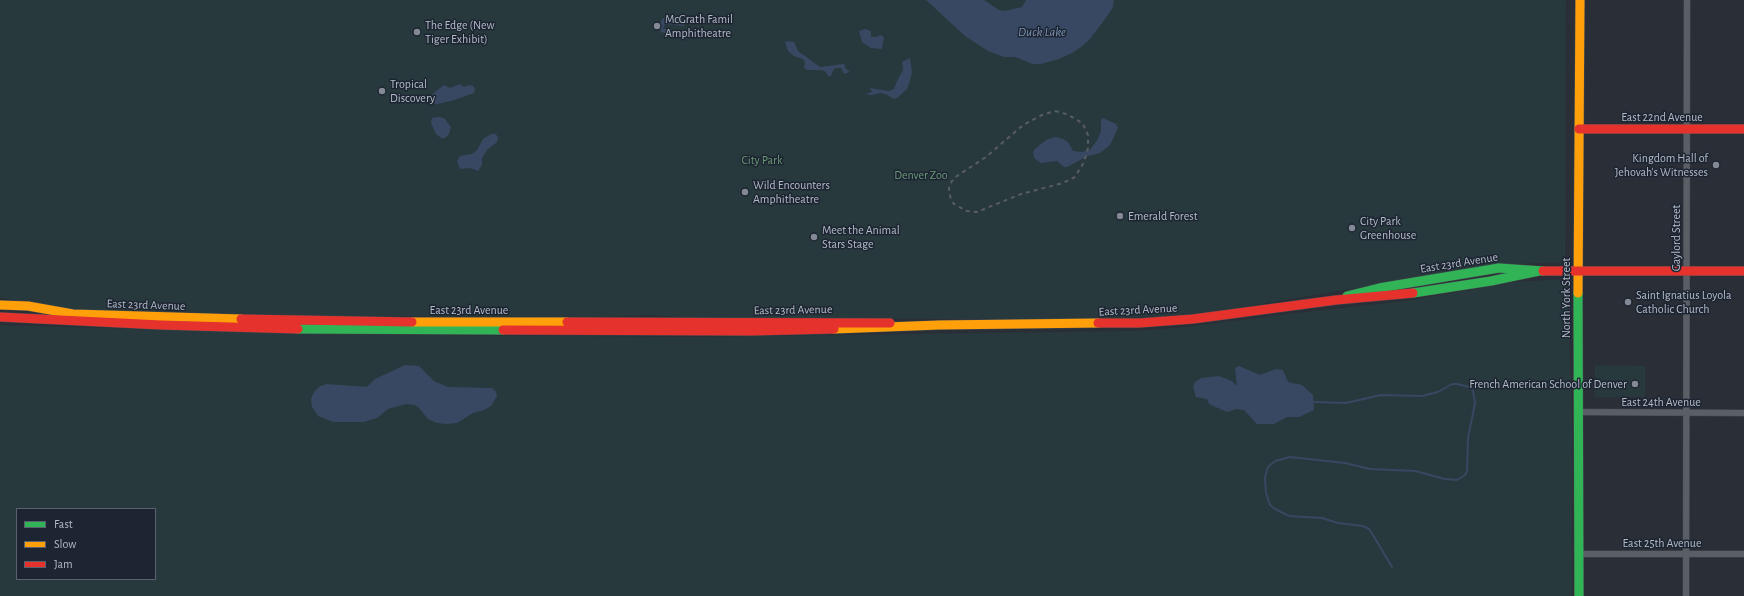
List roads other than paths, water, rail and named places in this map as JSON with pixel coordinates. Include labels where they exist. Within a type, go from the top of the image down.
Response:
[{"type":"main road","name":"North York Street","points":[[1579,596],[1578,271],[1580,0]]},
{"type":"main road","name":"East 22nd Avenue","points":[[1580,129],[1744,129]]},
{"type":"main road","name":"East 23rd Avenue","points":[[0,317],[173,325],[312,329],[752,331],[854,329],[939,325],[1156,322],[1218,316],[1336,300],[1364,299],[1491,281],[1539,271],[1744,271]]},
{"type":"main road","name":"East 23rd Avenue","points":[[0,304],[28,306],[73,314],[225,319],[459,322],[850,322],[939,325]]},
{"type":"main road","points":[[173,325],[219,323],[225,319]]},
{"type":"street","name":"Gaylord Street","points":[[1686,596],[1687,0]]},
{"type":"street","name":"East 24th Avenue","points":[[1578,412],[1744,413]]},
{"type":"street","name":"East 25th Avenue","points":[[1579,554],[1744,554]]},
{"type":"water","name":"Duck Lake","points":[[926,0],[984,0],[999,10],[1005,11],[1022,7],[1026,0],[1114,0],[1113,7],[1108,15],[1090,39],[1081,47],[1059,59],[1041,64],[1033,64],[1015,57],[1004,57],[988,51],[965,36]]},
{"type":"water","points":[[669,15],[674,19],[678,18],[685,23],[684,26],[666,24],[663,29],[682,31],[682,37],[661,32],[660,24],[662,19]]},
{"type":"water","points":[[865,29],[871,31],[871,37],[881,35],[884,37],[882,49],[871,48],[862,42],[859,31]]},
{"type":"water","points":[[785,42],[794,42],[798,51],[820,67],[843,64],[850,72],[844,74],[841,68],[837,68],[834,69],[831,76],[828,76],[826,72],[822,70],[807,70],[804,68],[805,63],[803,59],[794,56],[788,51]]},
{"type":"water","points":[[910,58],[912,72],[910,81],[907,89],[897,98],[893,99],[888,95],[880,93],[872,95],[865,94],[872,92],[870,88],[889,91],[894,89],[903,70],[902,62]]},
{"type":"water","points":[[460,84],[464,87],[469,85],[473,86],[475,89],[474,93],[437,104],[432,103],[430,100],[430,96],[444,85],[450,88]]},
{"type":"water","points":[[432,118],[444,118],[451,127],[449,134],[445,138],[441,138],[436,134],[431,123]]},
{"type":"water","points":[[1103,118],[1116,124],[1118,128],[1110,145],[1100,153],[1088,156],[1067,167],[1064,167],[1057,161],[1041,163],[1034,158],[1033,152],[1035,149],[1046,140],[1055,137],[1068,142],[1073,151],[1081,152],[1090,150],[1098,139],[1101,131],[1101,120]]},
{"type":"water","points":[[491,134],[496,134],[498,138],[497,142],[487,150],[482,158],[482,165],[478,171],[470,168],[460,169],[457,161],[460,156],[472,154],[477,150],[483,139]]},
{"type":"water","points":[[405,365],[419,366],[434,381],[448,387],[492,388],[496,392],[497,396],[491,406],[484,410],[473,413],[457,423],[447,424],[437,423],[428,419],[415,405],[406,404],[388,409],[377,418],[364,422],[333,422],[318,416],[312,407],[311,399],[314,392],[319,387],[326,384],[367,387],[375,379]]},
{"type":"water","points":[[1239,366],[1260,375],[1276,369],[1283,370],[1288,382],[1302,385],[1313,395],[1314,410],[1299,417],[1287,417],[1274,424],[1257,424],[1244,410],[1237,409],[1227,412],[1209,404],[1207,399],[1196,397],[1193,387],[1195,382],[1201,378],[1219,376],[1232,381],[1237,386],[1235,368]]},
{"type":"waterway","points":[[1314,402],[1346,403],[1381,395],[1422,396],[1438,392],[1452,384],[1469,387],[1473,391],[1475,403],[1468,438],[1467,471],[1465,475],[1457,480],[1445,479],[1415,471],[1370,469],[1345,463],[1290,457],[1275,461],[1268,467],[1265,477],[1266,493],[1270,505],[1289,516],[1322,518],[1338,523],[1363,526],[1369,529],[1392,567]]},
{"type":"railway","points":[[1055,111],[1066,114],[1083,124],[1088,135],[1088,148],[1084,162],[1075,177],[1063,183],[1021,194],[977,212],[967,211],[954,204],[951,200],[949,191],[949,186],[954,178],[986,157],[1023,125],[1042,115],[1055,111]]},
{"type":"place","name":"McGrath Famil Amphitheatre","points":[[657,26]]},
{"type":"place","name":"The Edge (New Tiger Exhibit)","points":[[417,32]]},
{"type":"place","name":"Tropical Discovery","points":[[382,91]]},
{"type":"place","name":"Kingdom Hall of Jehovah's Witnesses","points":[[1716,165]]},
{"type":"place","name":"Wild Encounters Amphitheatre","points":[[745,192]]},
{"type":"place","name":"Emerald Forest","points":[[1120,216]]},
{"type":"place","name":"City Park Greenhouse","points":[[1352,228]]},
{"type":"place","name":"Meet the Animal Stars Stage","points":[[814,237]]},
{"type":"place","name":"Saint Ignatius Loyola Catholic Church","points":[[1628,302]]},
{"type":"place","name":"French American School of Denver","points":[[1635,384]]},
{"type":"park label","name":"City Park","points":[[762,160]]},
{"type":"park label","name":"Denver Zoo","points":[[921,175]]}]
